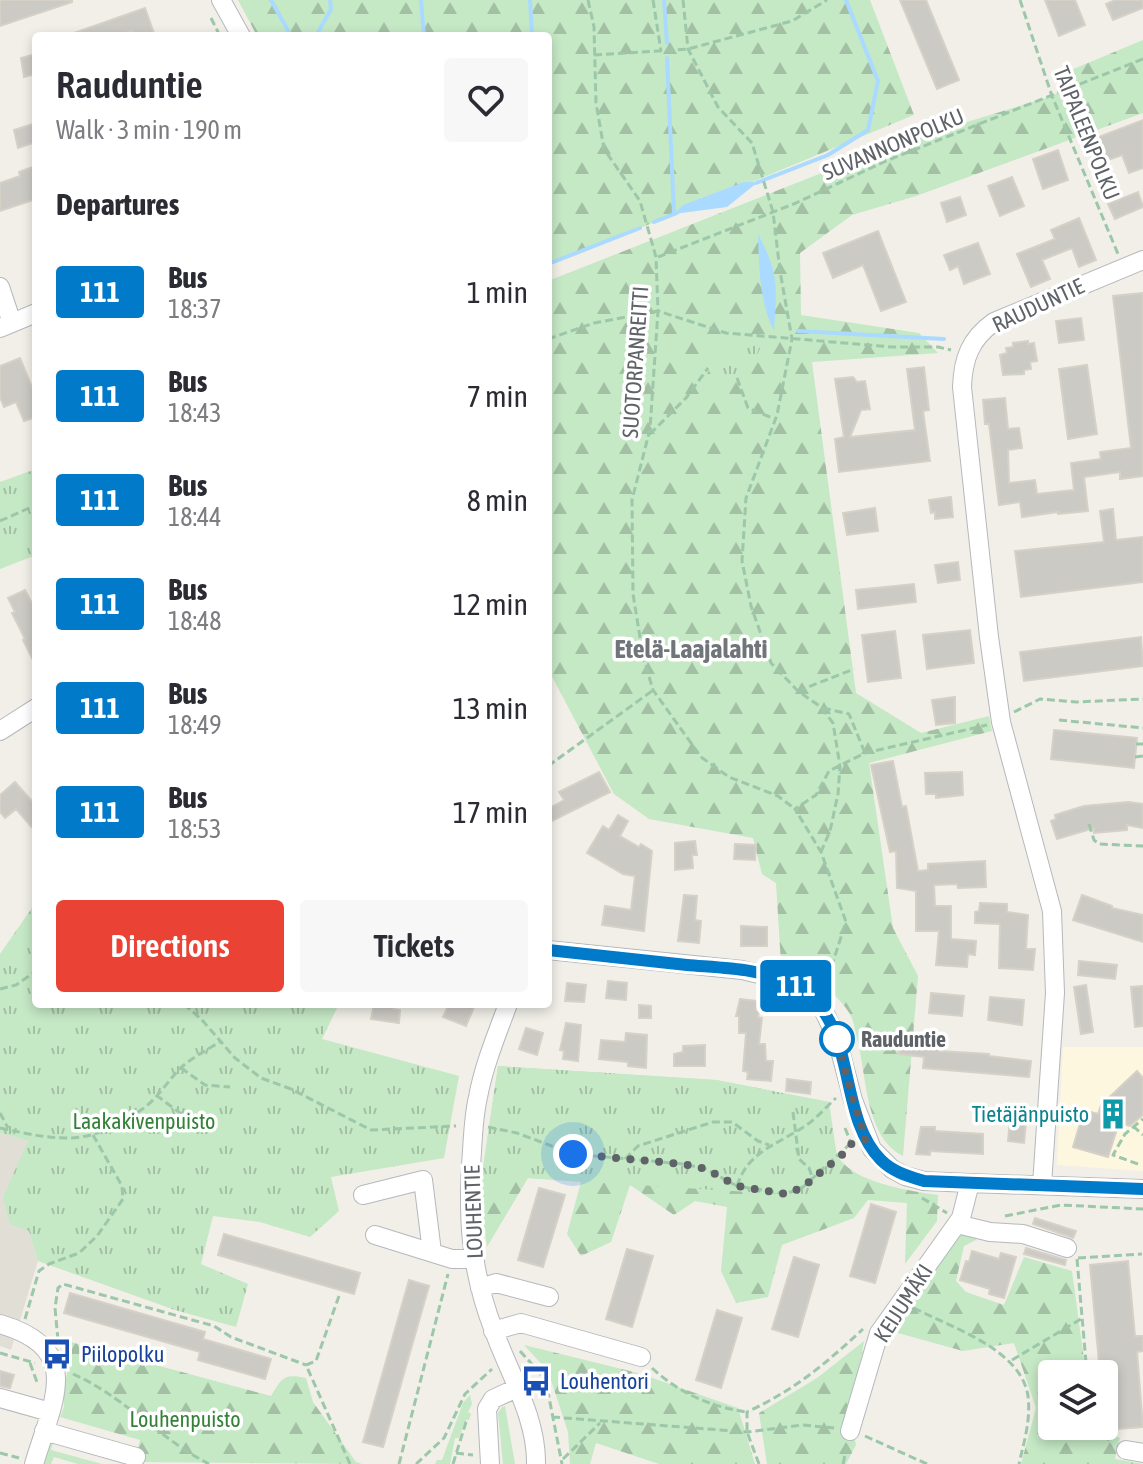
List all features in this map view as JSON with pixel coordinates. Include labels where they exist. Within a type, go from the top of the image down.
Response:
[{"type":"street","points":[[221,0],[239,32]]},
{"type":"street","name":"RAUDUNTIE","points":[[966,355],[976,338],[994,322],[1143,260]]},
{"type":"street","points":[[0,287],[6,325],[32,315]]},
{"type":"street","points":[[966,355],[962,387],[1001,722],[1052,911],[1055,993],[1042,1185]]},
{"type":"street","points":[[0,731],[32,711]]},
{"type":"street","points":[[552,950],[742,970],[795,985],[823,1009],[837,1039],[866,1139],[880,1159],[905,1176],[924,1181],[1143,1189]]},
{"type":"street","name":"LOUHENTIE","points":[[507,1008],[477,1099],[468,1195],[472,1259],[510,1390],[531,1429],[536,1464]]},
{"type":"street","points":[[363,1195],[423,1180],[432,1252]]},
{"type":"street","name":"KEIJUMÄKI","points":[[850,1431],[879,1333],[961,1218],[970,1183]]},
{"type":"street","points":[[957,1224],[990,1232],[1023,1234],[1067,1248]]},
{"type":"street","points":[[375,1235],[452,1259],[472,1259]]},
{"type":"street","points":[[480,1288],[496,1283],[549,1297]]},
{"type":"street","points":[[493,1331],[521,1323],[641,1357]]},
{"type":"street","points":[[0,1324],[15,1328],[44,1345],[54,1363],[58,1380],[34,1463]]},
{"type":"street","points":[[482,1460],[487,1409],[493,1399],[510,1390]]},
{"type":"street","points":[[0,1398],[50,1412]]},
{"type":"street","points":[[44,1431],[136,1457]]},
{"type":"path","name":"SUOTORPANREITTI","points":[[588,0],[594,27],[596,103],[604,149],[640,201],[656,257],[658,311],[649,435],[632,500],[633,594],[643,656],[653,690],[701,757],[729,777],[778,796],[795,809]]},
{"type":"path","points":[[653,0],[661,51]]},
{"type":"path","points":[[683,0],[688,49],[718,107],[752,143],[773,212],[792,339],[775,419],[746,498],[742,561],[751,606],[771,663],[798,691],[821,707],[833,723],[840,766],[836,806],[821,852]]},
{"type":"path","points":[[594,55],[688,49],[792,21],[827,0]]},
{"type":"path","name":"TAIPALEENPOLKU","points":[[1020,0],[1052,96],[1123,267]]},
{"type":"path","name":"SUVANNONPOLKU","points":[[656,257],[1143,59]]},
{"type":"path","points":[[552,338],[594,323],[658,311],[726,333],[892,347],[938,347],[966,355]]},
{"type":"path","points":[[649,435],[686,398],[708,368]]},
{"type":"path","points":[[737,378],[748,408],[775,419]]},
{"type":"path","points":[[0,521],[32,507]]},
{"type":"path","points":[[798,691],[854,669]]},
{"type":"path","points":[[552,763],[653,690]]},
{"type":"path","points":[[820,986],[828,977],[846,922],[821,852],[795,809],[816,795],[829,771],[865,753],[1001,722],[1018,709],[1040,699],[1076,702],[1143,699]]},
{"type":"path","points":[[821,707],[849,714],[865,753]]},
{"type":"path","points":[[1059,720],[1142,729]]},
{"type":"path","points":[[1136,744],[1143,744]]},
{"type":"path","points":[[1135,757],[1143,756]]},
{"type":"path","points":[[1089,824],[1094,840],[1099,844],[1143,846]]},
{"type":"path","points":[[0,989],[16,985],[32,974]]},
{"type":"path","points":[[188,1008],[235,1058],[261,1078],[299,1093],[371,1130],[451,1126]]},
{"type":"path","points":[[0,1128],[44,1138],[78,1139],[121,1124],[133,1113],[141,1111],[181,1068],[221,1041]]},
{"type":"path","points":[[181,1068],[205,1085],[230,1087]]},
{"type":"path","points":[[156,1095],[180,1113],[210,1127]]},
{"type":"path","points":[[737,1186],[742,1170],[769,1145],[809,1123],[837,1097]]},
{"type":"path","points":[[793,1112],[799,1159],[809,1168],[813,1179]]},
{"type":"path","points":[[0,1113],[9,1130]]},
{"type":"path","points":[[1138,1164],[1113,1155],[1133,1126],[1143,1119]]},
{"type":"path","points":[[625,1159],[638,1146],[713,1122],[732,1122],[758,1141],[769,1145]]},
{"type":"path","points":[[1133,1126],[1143,1135]]},
{"type":"path","points":[[486,1127],[517,1133],[573,1154],[683,1164],[706,1169],[737,1186],[786,1194],[803,1187],[851,1144],[866,1139]]},
{"type":"path","points":[[14,1357],[39,1271],[79,1253],[97,1236],[123,1199],[122,1186],[93,1135]]},
{"type":"path","points":[[1085,1360],[1077,1258],[1142,1254]]},
{"type":"path","points":[[399,1464],[452,1259]]},
{"type":"path","points":[[54,1363],[59,1344],[56,1298],[58,1288],[63,1284],[214,1326],[231,1337],[306,1365],[316,1361],[339,1296]]},
{"type":"path","points":[[900,1301],[1011,1361],[1022,1377],[1028,1396],[1027,1424],[1019,1464]]},
{"type":"path","points":[[1011,1361],[1081,1319]]},
{"type":"path","points":[[641,1357],[691,1397],[747,1412],[784,1394],[822,1366],[868,1325]]},
{"type":"path","points":[[0,1353],[54,1363],[121,1402],[188,1453],[209,1464]]},
{"type":"path","points":[[306,1365],[350,1464]]},
{"type":"path","points":[[416,1464],[444,1438],[465,1394],[492,1369],[510,1390]]},
{"type":"path","points":[[534,1375],[540,1373]]},
{"type":"path","points":[[540,1389],[547,1387]]},
{"type":"path","points":[[747,1412],[747,1432],[759,1464]]},
{"type":"path","points":[[562,1462],[552,1417],[747,1432]]},
{"type":"path","points":[[453,1464],[466,1422],[475,1422]]},
{"type":"path","points":[[562,1462],[600,1422]]},
{"type":"path","points":[[1107,1440],[1135,1451]]},
{"type":"path","points":[[0,1453],[34,1463]]},
{"type":"path","points":[[456,1453],[482,1460]]},
{"type":"shaded area","points":[[1063,1047],[1143,1047],[1143,1171],[1057,1165]]},
{"type":"shaded area","points":[[0,1133],[28,1141],[22,1159],[29,1230],[38,1261],[11,1350],[0,1346]]},
{"type":"green space","points":[[238,0],[870,0],[914,115],[552,264],[552,32],[255,32]]},
{"type":"green space","points":[[1143,40],[1143,113],[916,196],[852,215],[800,253],[801,315],[919,333],[938,353],[812,362],[856,693],[921,733],[989,716],[992,731],[869,763],[893,928],[918,976],[903,1156],[881,1135],[874,1120],[850,1014],[820,983],[781,964],[776,883],[762,874],[753,838],[649,819],[614,794],[552,677],[552,279],[898,143],[1052,96],[1063,89],[1059,75]]},
{"type":"green space","points":[[737,334],[766,336],[747,376],[715,384],[708,368]]},
{"type":"green space","points":[[32,470],[32,557],[0,569],[0,482]]},
{"type":"green space","name":"Laakakivenpuisto","points":[[32,908],[32,1008],[337,1008],[322,1039],[459,1076],[444,1158],[331,1177],[339,1211],[310,1237],[260,1222],[213,1216],[201,1264],[248,1284],[236,1327],[175,1310],[38,1261],[29,1231],[10,1224],[3,1197],[28,1141],[0,1133],[0,954]]},
{"type":"green space","points":[[498,1066],[716,1080],[829,1102],[834,1146],[842,1162],[866,1178],[938,1195],[937,1221],[905,1264],[907,1203],[868,1200],[854,1218],[782,1245],[768,1297],[736,1303],[721,1271],[727,1207],[695,1201],[674,1215],[630,1185],[611,1242],[581,1256],[567,1234],[581,1182],[528,1178],[487,1247],[481,1204],[482,1175]]},
{"type":"green space","points":[[498,1066],[716,1080],[829,1102],[843,1198],[482,1175]]},
{"type":"green space","points":[[958,1232],[974,1233],[976,1240],[964,1246],[956,1281],[966,1292],[1004,1305],[1024,1257],[1072,1271],[1084,1360],[1038,1360],[1038,1440],[1118,1440],[1118,1437],[1120,1438],[1115,1459],[1143,1464],[1021,1464],[1036,1408],[1014,1343],[963,1351],[887,1330]]},
{"type":"green space","name":"Louhenpuisto","points":[[67,1341],[271,1396],[284,1378],[306,1378],[313,1402],[356,1462],[362,1464],[134,1462],[140,1440],[60,1417],[64,1407],[63,1388],[72,1357]]},
{"type":"green space","points":[[864,1341],[851,1422],[856,1445],[846,1464],[767,1464],[759,1413],[817,1378]]},
{"type":"green space","points":[[524,1345],[638,1373],[738,1408],[755,1464],[659,1464],[596,1443],[590,1464],[570,1464],[568,1432],[548,1371]]},
{"type":"green space","points":[[470,1395],[472,1404],[468,1412],[471,1414],[469,1420],[465,1420],[459,1438],[455,1438],[450,1464],[435,1464],[437,1460],[442,1460],[463,1403]]},
{"type":"green space","points":[[505,1406],[515,1464],[503,1464],[498,1413]]},
{"type":"green space","points":[[50,1439],[54,1440],[51,1450],[102,1464],[78,1464],[54,1457],[51,1464],[43,1464]]},
{"type":"water","points":[[744,182],[758,182],[727,207],[674,214],[683,205]]},
{"type":"water","points":[[758,234],[770,260],[775,281],[774,331],[763,296]]},
{"type":"building","points":[[0,0],[72,0],[72,2],[0,26]]},
{"type":"building","points":[[900,0],[926,0],[959,80],[937,89]]},
{"type":"building","points":[[1045,0],[1075,0],[1085,25],[1059,36]]},
{"type":"building","points":[[1115,0],[1143,0],[1143,8],[1113,20],[1106,4]]},
{"type":"building","points":[[145,8],[154,32],[132,31],[77,32]]},
{"type":"building","points":[[32,55],[32,75],[24,77],[21,58]]},
{"type":"building","points":[[1143,120],[1143,168],[1129,173],[1122,155],[1097,164],[1088,141]]},
{"type":"building","points":[[32,124],[32,143],[18,148],[14,130]]},
{"type":"building","points":[[1058,150],[1068,180],[1043,189],[1033,159]]},
{"type":"building","points":[[32,167],[32,200],[0,211],[0,183],[20,176],[19,172]]},
{"type":"building","points":[[1012,177],[1024,206],[1000,216],[988,186]]},
{"type":"building","points":[[1138,192],[1143,207],[1115,219],[1108,204]]},
{"type":"building","points":[[960,197],[966,215],[947,222],[941,203]]},
{"type":"building","points":[[1079,218],[1096,260],[1079,267],[1072,248],[1042,260],[1050,279],[1031,287],[1017,254],[1055,239],[1051,230]]},
{"type":"building","points":[[878,231],[906,302],[881,311],[863,265],[833,278],[823,253]]},
{"type":"building","points":[[978,243],[990,274],[964,284],[958,266],[950,270],[944,255]]},
{"type":"building","points":[[1143,293],[1143,476],[1120,479],[1120,472],[1084,477],[1088,511],[1022,517],[1020,502],[999,505],[983,400],[1005,398],[1008,429],[1019,428],[1022,448],[1008,450],[1009,483],[1035,480],[1037,494],[1074,490],[1071,463],[1101,459],[1100,452],[1131,448],[1113,296]]},
{"type":"building","points":[[1081,318],[1084,340],[1059,343],[1056,321]]},
{"type":"building","points":[[1028,341],[1028,344],[1034,343],[1037,361],[1030,362],[1031,369],[1024,370],[1024,374],[1003,375],[1000,355],[1007,353],[1006,348],[1013,347],[1013,343]]},
{"type":"building","points":[[20,358],[32,387],[32,418],[24,421],[16,402],[4,407],[0,397],[0,366]]},
{"type":"building","points":[[1087,365],[1097,434],[1068,439],[1059,369]]},
{"type":"building","points":[[924,367],[929,410],[923,411],[930,461],[839,472],[835,439],[844,437],[835,379],[853,377],[857,382],[865,381],[870,409],[861,410],[850,437],[915,430],[907,369]]},
{"type":"building","points":[[951,497],[953,517],[935,519],[929,500]]},
{"type":"building","points":[[875,508],[878,531],[847,535],[843,513]]},
{"type":"building","points":[[1113,509],[1116,540],[1143,537],[1143,582],[1021,597],[1015,551],[1104,542],[1100,511]]},
{"type":"building","points":[[958,562],[960,580],[938,583],[935,565]]},
{"type":"building","points":[[914,584],[916,602],[858,609],[856,590]]},
{"type":"building","points":[[25,590],[32,603],[32,658],[12,613],[15,612],[8,598]]},
{"type":"building","points":[[970,630],[974,663],[927,669],[923,635]]},
{"type":"building","points":[[895,631],[901,678],[868,682],[862,635]]},
{"type":"building","points":[[1141,637],[1143,666],[1024,681],[1020,652]]},
{"type":"building","points":[[955,697],[955,723],[936,725],[932,700]]},
{"type":"building","points":[[1054,730],[1137,738],[1134,768],[1051,759]]},
{"type":"building","points":[[893,761],[902,807],[906,806],[918,871],[928,870],[928,864],[985,861],[986,887],[934,885],[935,906],[951,906],[951,939],[976,941],[975,955],[968,954],[967,967],[936,965],[939,931],[916,931],[916,891],[897,888],[896,851],[890,852],[871,765]]},
{"type":"building","points":[[599,772],[610,792],[552,821],[552,807],[564,800],[559,792]]},
{"type":"building","points":[[962,772],[963,795],[936,798],[936,794],[926,794],[925,773]]},
{"type":"building","points":[[15,782],[32,801],[32,827],[16,809],[5,818],[0,812],[0,795]]},
{"type":"building","points":[[1128,802],[1143,804],[1143,828],[1127,825],[1127,830],[1094,833],[1094,828],[1057,839],[1051,821],[1056,819],[1055,815],[1084,806]]},
{"type":"building","points":[[618,815],[628,821],[620,836],[652,851],[644,931],[602,925],[605,906],[631,910],[635,876],[623,874],[587,853],[603,826],[609,830]]},
{"type":"building","points":[[695,841],[697,855],[692,855],[693,868],[675,870],[675,843]]},
{"type":"building","points":[[735,844],[756,845],[755,860],[734,859]]},
{"type":"building","points":[[684,895],[697,896],[695,920],[701,921],[699,943],[678,941]]},
{"type":"building","points":[[1082,895],[1112,908],[1143,915],[1143,942],[1073,920]]},
{"type":"building","points":[[980,903],[1007,904],[1007,912],[1028,915],[1026,949],[1035,949],[1033,970],[999,968],[1000,924],[975,923],[975,912],[979,911]]},
{"type":"building","points":[[741,926],[767,927],[767,946],[741,946]]},
{"type":"building","points":[[1079,961],[1117,965],[1115,979],[1078,975]]},
{"type":"building","points":[[608,981],[627,983],[626,1000],[606,998]]},
{"type":"building","points":[[567,983],[586,985],[584,1002],[565,1001]]},
{"type":"building","points":[[1086,985],[1093,1032],[1081,1034],[1074,987]]},
{"type":"building","points":[[1143,986],[1143,1026],[1135,1027],[1131,987]]},
{"type":"building","points":[[931,993],[964,996],[962,1016],[929,1013]]},
{"type":"building","points":[[990,997],[1024,1000],[1022,1025],[988,1020]]},
{"type":"building","points":[[740,999],[758,1001],[756,1010],[759,1011],[758,1017],[762,1018],[759,1044],[765,1044],[766,1061],[773,1061],[771,1081],[747,1079],[748,1072],[743,1071],[746,1033],[739,1033],[739,1016],[736,1016]]},
{"type":"building","points":[[639,1005],[651,1006],[651,1018],[639,1018]]},
{"type":"building","points":[[373,1008],[400,1010],[399,1023],[371,1019]]},
{"type":"building","points":[[447,1008],[474,1008],[466,1026],[443,1017]]},
{"type":"building","points":[[566,1023],[581,1025],[578,1061],[563,1059],[564,1051],[560,1050]]},
{"type":"building","points":[[526,1028],[543,1033],[537,1055],[519,1049]]},
{"type":"building","points":[[626,1033],[647,1035],[646,1068],[628,1066],[628,1062],[599,1059],[601,1040],[625,1042]]},
{"type":"building","points":[[900,1044],[1031,1061],[1029,1077],[923,1068],[924,1057],[899,1054]]},
{"type":"building","points":[[705,1045],[705,1066],[674,1066],[674,1054],[683,1052],[683,1046]]},
{"type":"building","name":"Tietäjänpuisto","points":[[1137,1071],[1143,1078],[1143,1115],[1130,1126],[1119,1123],[1108,1157],[1073,1147],[1084,1110],[1098,1114],[1101,1105]]},
{"type":"building","points":[[787,1079],[811,1082],[810,1094],[786,1091]]},
{"type":"building","points":[[1010,1121],[1026,1122],[1024,1143],[1008,1141]]},
{"type":"building","points":[[921,1127],[935,1127],[935,1131],[983,1134],[983,1154],[930,1151],[930,1155],[916,1154]]},
{"type":"building","points":[[539,1188],[565,1195],[543,1267],[518,1260]]},
{"type":"building","points":[[871,1204],[896,1212],[875,1283],[850,1276]]},
{"type":"building","points":[[1035,1218],[1076,1231],[1073,1238],[1033,1224]]},
{"type":"building","points":[[224,1234],[360,1273],[354,1294],[218,1255]]},
{"type":"building","points":[[1026,1248],[1066,1260],[1065,1265],[1024,1254]]},
{"type":"building","points":[[627,1249],[653,1256],[632,1327],[606,1319]]},
{"type":"building","points":[[972,1251],[999,1259],[1001,1253],[1016,1257],[1004,1298],[989,1294],[990,1289],[960,1280]]},
{"type":"building","points":[[794,1257],[819,1265],[798,1337],[772,1329]]},
{"type":"building","points":[[1128,1261],[1135,1336],[1143,1336],[1143,1351],[1137,1352],[1143,1427],[1118,1429],[1118,1360],[1099,1360],[1090,1265]]},
{"type":"building","points":[[409,1280],[429,1286],[383,1447],[363,1442]]},
{"type":"building","points":[[70,1293],[205,1332],[203,1339],[271,1359],[265,1379],[198,1360],[200,1352],[64,1313]]},
{"type":"building","points":[[717,1310],[742,1318],[721,1388],[696,1380]]},
{"type":"building","points":[[0,1371],[14,1375],[10,1388],[0,1386]]},
{"type":"waterway","points":[[271,0],[289,32]]},
{"type":"waterway","points":[[318,32],[331,9],[330,0]]},
{"type":"waterway","points":[[421,0],[424,32]]},
{"type":"waterway","points":[[530,0],[532,32]]},
{"type":"waterway","points":[[664,0],[667,43]]},
{"type":"waterway","points":[[756,183],[828,155],[868,130],[878,81],[846,0]]},
{"type":"waterway","points":[[667,58],[674,214]]},
{"type":"waterway","points":[[654,222],[677,213]]},
{"type":"waterway","points":[[552,262],[640,228]]},
{"type":"waterway","points":[[798,331],[944,339]]},
{"type":"bus line","name":"111","points":[[552,950],[742,970],[795,985],[823,1009],[837,1039],[866,1139],[880,1159],[905,1176],[924,1181],[1143,1189]]},
{"type":"place","name":"Rauduntie","points":[[837,1039]]},
{"type":"place","name":"Tietäjänpuisto","points":[[1113,1114]]},
{"type":"place","name":"Piilopolku","points":[[57,1354]]},
{"type":"place","name":"Louhentori","points":[[536,1381]]},
{"type":"district","name":"Etelä-Laajalahti","points":[[691,649]]},
{"type":"route","points":[[573,1154],[683,1164],[706,1169],[737,1186],[786,1194],[803,1187],[851,1144],[866,1139],[837,1039]]}]
